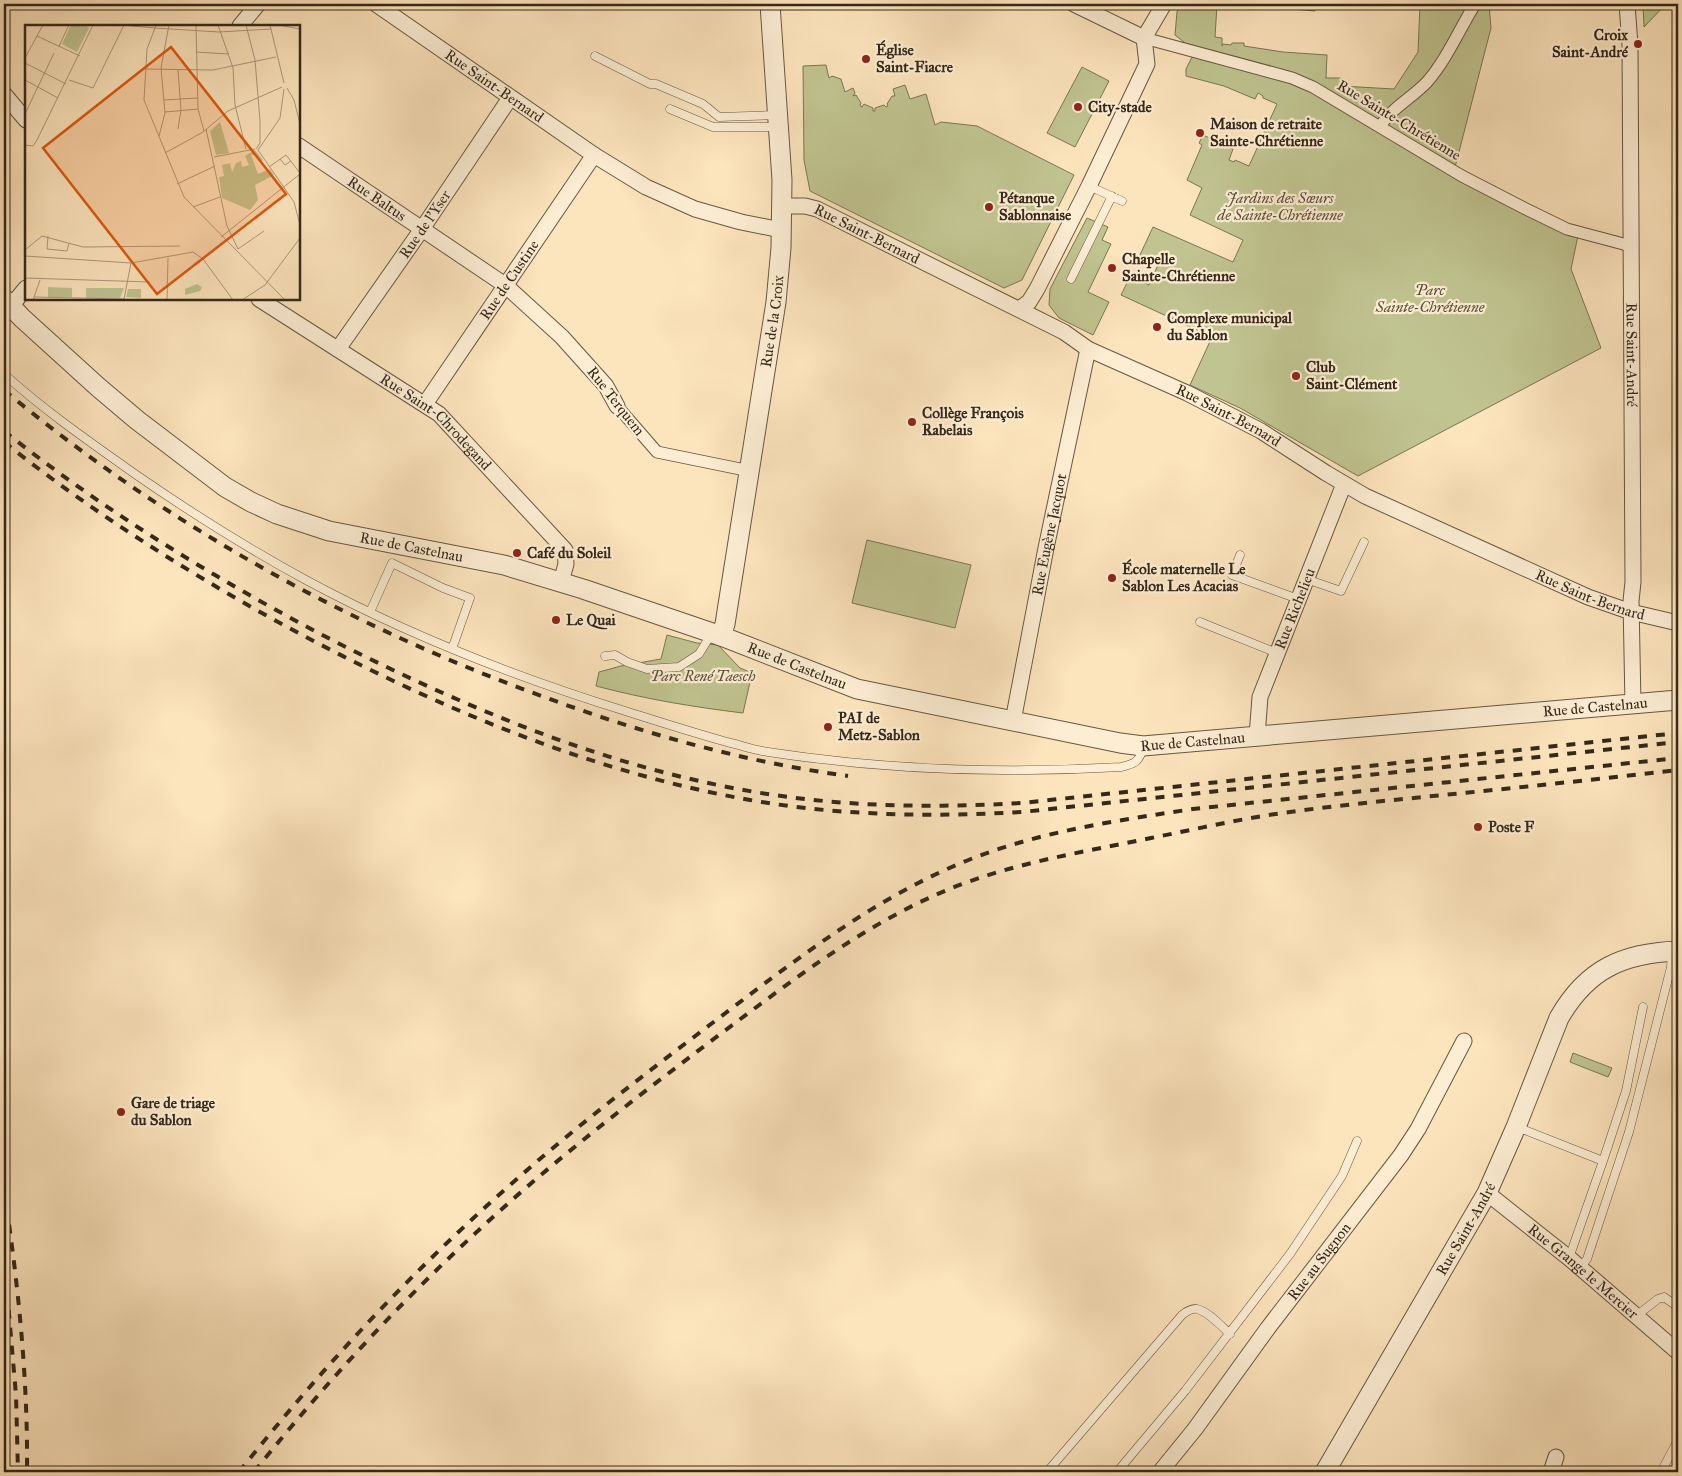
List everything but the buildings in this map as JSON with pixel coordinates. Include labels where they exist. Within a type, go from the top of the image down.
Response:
[{"type":"street","points":[[241,25],[258,4]]},
{"type":"street","name":"Rue Saint-Bernard","points":[[376,4],[594,155],[646,187],[695,209],[741,222],[781,230]]},
{"type":"street","name":"Rue de la Croix","points":[[715,635],[725,624],[776,302],[782,180],[770,4]]},
{"type":"street","points":[[1074,4],[1144,38]]},
{"type":"street","points":[[1019,309],[1029,302],[1037,289],[1147,64],[1144,38],[1164,4]]},
{"type":"street","points":[[1380,127],[1387,117],[1425,84],[1438,69],[1475,4]]},
{"type":"street","name":"Rue Saint-André","points":[[1628,4],[1630,44],[1633,705]]},
{"type":"street","name":"Rue Sainte-Chrétienne","points":[[1144,38],[1292,78],[1314,87],[1462,176],[1568,229],[1631,246]]},
{"type":"street","points":[[4,94],[25,119]]},
{"type":"street","name":"Rue de l'Yser","points":[[338,349],[422,230],[510,98]]},
{"type":"street","name":"Rue Baltus","points":[[300,147],[505,285]]},
{"type":"street","name":"Rue de Custine","points":[[425,404],[594,155]]},
{"type":"street","name":"Rue Saint-Bernard","points":[[782,206],[805,206],[817,209],[1019,309],[1064,332],[1088,349],[1186,393],[1261,431],[1365,496],[1588,597],[1632,612],[1678,623]]},
{"type":"street","name":"Rue Terquem","points":[[505,285],[562,336],[606,386],[617,406],[657,452],[750,471]]},
{"type":"street","points":[[7,303],[25,289]]},
{"type":"street","name":"Rue Saint-Chrodegand","points":[[261,300],[439,414],[565,550],[566,564],[561,582]]},
{"type":"street","name":"Rue de Castelnau","points":[[7,303],[98,387],[201,470],[225,487],[277,514],[329,531],[504,566],[561,582],[715,635],[857,689],[1120,743],[1143,746],[1678,700]]},
{"type":"street","name":"Rue Eugène Jacquot","points":[[1013,721],[1046,548],[1088,349]]},
{"type":"street","name":"Rue Richelieu","points":[[1257,736],[1260,697],[1344,484]]},
{"type":"street","name":"Rue Saint-André","points":[[1325,1472],[1487,1193],[1516,1127],[1559,1018],[1573,995],[1590,978],[1623,960],[1640,955],[1675,951]]},
{"type":"street","name":"Rue au Sugnon","points":[[1160,1472],[1195,1429],[1268,1328],[1401,1155],[1418,1129],[1464,1041]]},
{"type":"street","name":"Rue Grange le Mercier","points":[[1487,1193],[1575,1263],[1678,1352]]},
{"type":"street","points":[[1551,1472],[1556,1457]]},
{"type":"lane","points":[[595,56],[650,84],[656,84],[704,104],[719,116],[777,121]]},
{"type":"lane","points":[[670,109],[713,128],[777,121]]},
{"type":"lane","points":[[1089,186],[1122,201]]},
{"type":"lane","points":[[1071,279],[1112,196]]},
{"type":"lane","points":[[4,374],[84,438],[178,503],[246,546],[308,581],[370,612],[452,649],[519,676],[596,702],[684,730],[765,752],[893,767],[1010,771],[1121,767],[1136,763],[1140,758],[1143,746]]},
{"type":"lane","points":[[1306,579],[1341,591],[1364,542]]},
{"type":"lane","points":[[1240,555],[1232,574],[1298,600]]},
{"type":"lane","points":[[370,612],[392,563],[443,588],[470,598],[452,649]]},
{"type":"lane","points":[[1200,622],[1278,653]]},
{"type":"lane","points":[[605,656],[615,656],[647,669],[678,667],[698,654],[707,641],[715,635]]},
{"type":"lane","points":[[1575,1263],[1586,1259],[1629,1132],[1675,951]]},
{"type":"lane","points":[[1575,1263],[1603,1161],[1626,1091],[1643,1007]]},
{"type":"lane","points":[[1516,1127],[1603,1161]]},
{"type":"lane","points":[[1117,1472],[1230,1334],[1290,1254],[1342,1176],[1357,1141]]},
{"type":"lane","points":[[1636,1316],[1658,1299],[1664,1297],[1678,1307]]},
{"type":"lane","points":[[1047,1472],[1182,1315],[1190,1310],[1197,1309],[1230,1334]]},
{"type":"lane","points":[[1661,1472],[1678,1440]]},
{"type":"green space","points":[[1180,4],[1224,4],[1217,5],[1215,37],[1222,38],[1222,46],[1223,44],[1244,43],[1244,46],[1283,52],[1327,55],[1326,78],[1341,78],[1341,86],[1394,89],[1418,52],[1420,4],[1489,4],[1491,28],[1454,171],[1579,231],[1571,269],[1601,348],[1358,476],[1240,408],[1190,385],[1212,337],[1121,295],[1132,273],[1136,274],[1134,278],[1149,285],[1158,265],[1139,257],[1153,227],[1233,262],[1243,240],[1190,215],[1202,188],[1187,180],[1202,145],[1199,143],[1203,135],[1233,149],[1229,160],[1234,162],[1235,160],[1249,166],[1277,104],[1263,98],[1258,93],[1255,99],[1224,86],[1186,76],[1186,69],[1195,51],[1175,35],[1177,12]]},
{"type":"green space","points":[[1255,4],[1315,4],[1315,11],[1254,6]]},
{"type":"green space","points":[[1643,4],[1666,4],[1644,27]]},
{"type":"green space","points":[[826,65],[829,78],[832,76],[841,79],[845,92],[853,88],[855,93],[853,96],[856,95],[862,107],[864,104],[875,111],[875,108],[884,105],[888,106],[887,104],[892,96],[895,96],[893,89],[905,85],[910,99],[926,94],[935,125],[941,122],[977,126],[1074,175],[1022,280],[1004,288],[810,191],[804,160],[803,66]]},
{"type":"green space","name":"City-stade","points":[[1082,67],[1109,81],[1075,147],[1047,133]]},
{"type":"green space","points":[[1087,218],[1108,227],[1102,240],[1111,244],[1088,292],[1109,302],[1093,335],[1059,318],[1049,305],[1050,289]]},
{"type":"green space","points":[[867,540],[971,565],[955,628],[852,603]]},
{"type":"green space","name":"Parc René Taesch","points":[[667,635],[697,643],[718,645],[740,668],[752,673],[743,713],[669,702],[596,686],[599,672],[661,659]]},
{"type":"green space","points":[[1573,1053],[1612,1068],[1608,1077],[1570,1062]]},
{"type":"railway","points":[[4,390],[65,439],[129,485],[195,528],[262,568],[331,605],[402,639],[474,670],[547,698],[658,735],[733,755],[848,776]]},
{"type":"railway","points":[[4,431],[122,517],[205,569],[289,617],[383,665],[485,711],[591,751],[700,781],[755,792],[821,801],[888,805],[955,806],[1022,803],[1678,733]]},
{"type":"railway","points":[[4,442],[100,513],[200,577],[269,617],[384,676],[502,728],[563,751],[687,787],[750,800],[818,809],[886,814],[1022,812],[1678,742]]},
{"type":"railway","points":[[239,1472],[334,1359],[368,1323],[472,1219],[534,1164],[636,1081],[803,955],[864,914],[928,878],[961,863],[1017,843],[1046,835],[1134,818],[1193,809],[1678,758]]},
{"type":"railway","points":[[254,1472],[362,1346],[450,1257],[537,1178],[658,1082],[807,970],[867,931],[931,897],[988,875],[1034,863],[1255,817],[1354,804],[1678,770]]},
{"type":"railway","points":[[4,1189],[14,1260],[24,1365],[27,1472]]},
{"type":"railway","points":[[4,1256],[16,1395],[18,1472]]},
{"type":"place","name":"Croix Saint-André","points":[[1638,44]]},
{"type":"place","name":"Église Saint-Fiacre","points":[[866,59]]},
{"type":"place","name":"City-stade","points":[[1078,107]]},
{"type":"place","name":"Maison de retraite Sainte-Chrétienne","points":[[1200,133]]},
{"type":"place","name":"Pétanque Sablonnaise","points":[[989,207]]},
{"type":"place","name":"Chapelle Sainte-Chrétienne","points":[[1112,268]]},
{"type":"place","name":"Complexe municipal du Sablon","points":[[1157,327]]},
{"type":"place","name":"Club Saint-Clément","points":[[1296,376]]},
{"type":"place","name":"Collège François Rabelais","points":[[912,422]]},
{"type":"place","name":"Café du Soleil","points":[[517,553]]},
{"type":"place","name":"École maternelle Le Sablon Les Acacias","points":[[1112,578]]},
{"type":"place","name":"Le Quai","points":[[556,620]]},
{"type":"place","name":"PAI de Metz-Sablon","points":[[828,727]]},
{"type":"place","name":"Poste F","points":[[1478,827]]},
{"type":"place","name":"Gare de triage du Sablon","points":[[121,1112]]},
{"type":"park label","name":"Jardins des Sœurs de Sainte-Chrétienne","points":[[1280,206]]},
{"type":"park label","name":"Parc Sainte-Chrétienne","points":[[1430,298]]}]
